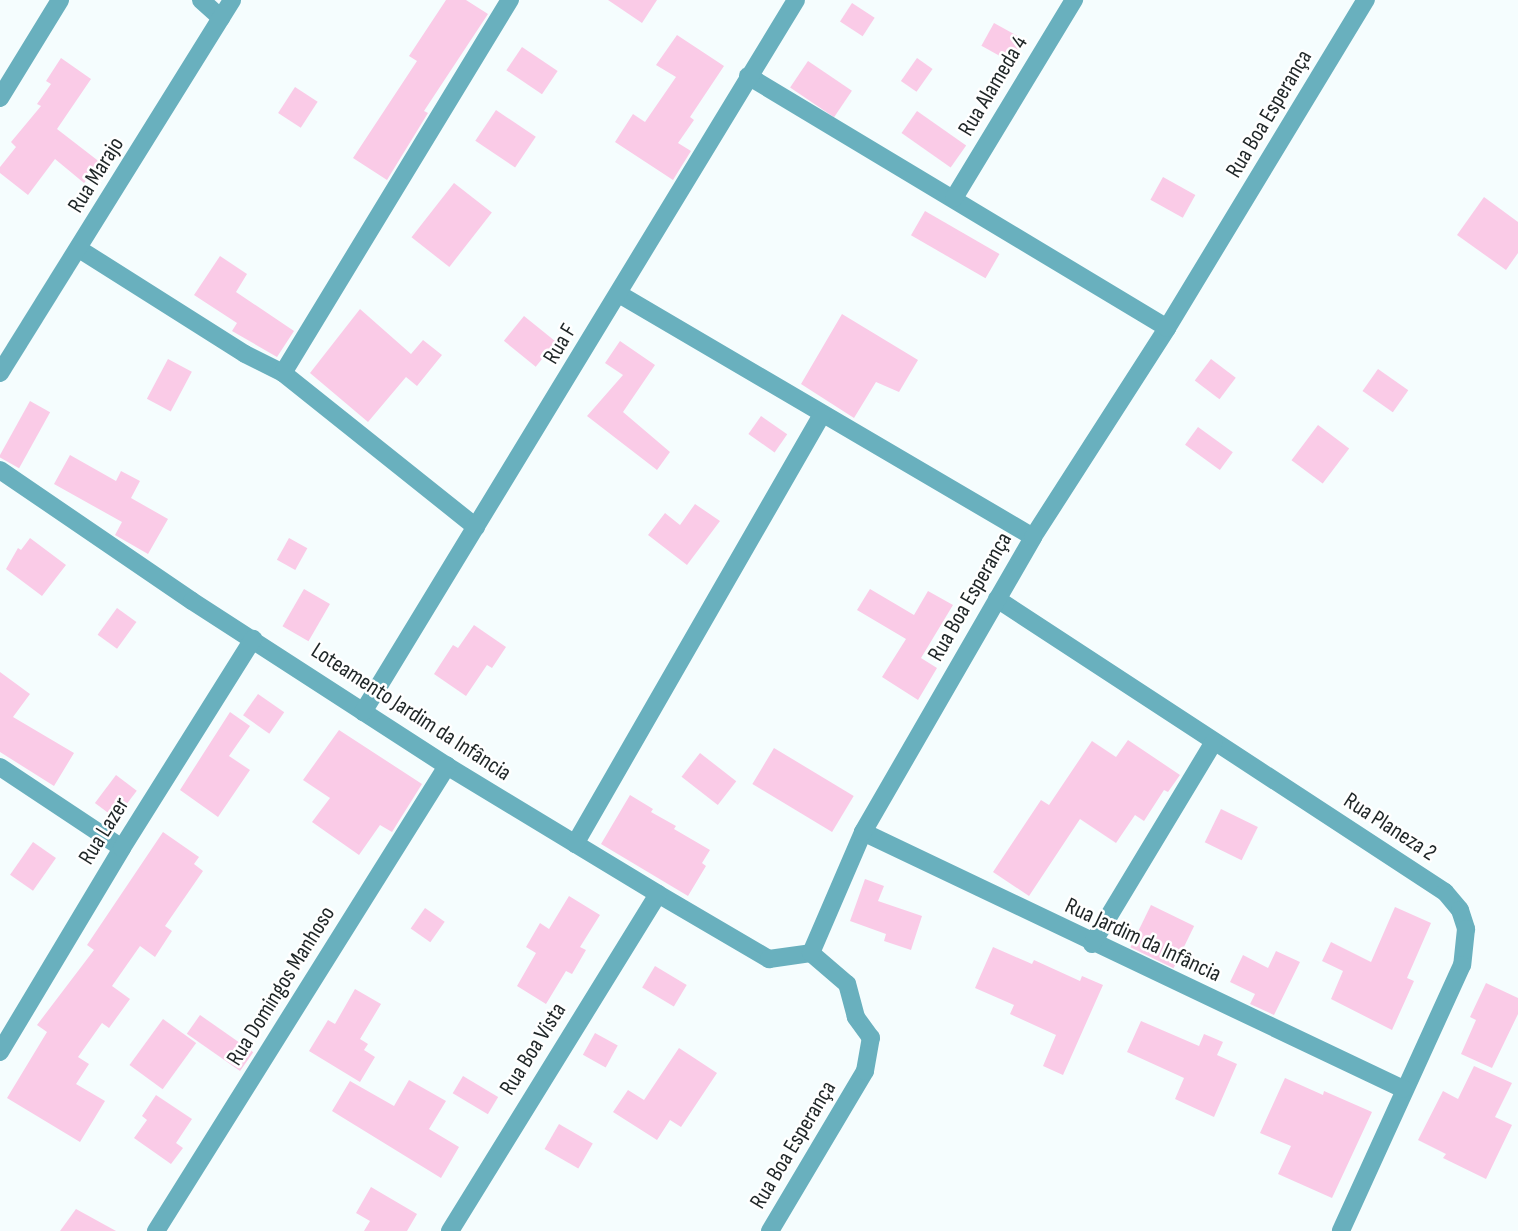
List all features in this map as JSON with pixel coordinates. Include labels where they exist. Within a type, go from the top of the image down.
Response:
[{"type":"street","points":[[0,98],[60,0]]},
{"type":"street","points":[[201,0],[222,18]]},
{"type":"street","name":"Rua Marajo","points":[[0,373],[232,0]]},
{"type":"street","points":[[283,373],[510,0]]},
{"type":"street","name":"Rua F","points":[[363,712],[796,0]]},
{"type":"street","name":"Rua Alameda 4","points":[[954,198],[1074,0]]},
{"type":"street","name":"Rua Boa Esperança","points":[[770,1231],[865,1071],[871,1038],[856,1017],[847,984],[811,953],[863,832],[1032,537],[1167,328],[1366,0]]},
{"type":"street","points":[[748,76],[1167,328]]},
{"type":"street","points":[[79,249],[245,354],[283,373],[476,527]]},
{"type":"street","points":[[619,294],[1032,537]]},
{"type":"street","points":[[575,844],[822,415]]},
{"type":"street","name":"Loteamento Jardim da Infância","points":[[0,470],[363,712],[658,894],[769,959],[811,953]]},
{"type":"street","name":"Rua Planeza 2","points":[[997,599],[1444,892],[1460,910],[1466,929],[1462,965],[1403,1089],[1341,1231]]},
{"type":"street","name":"Rua Lazer","points":[[0,1052],[122,848],[253,639]]},
{"type":"street","points":[[1093,943],[1214,742]]},
{"type":"street","name":"Rua Domingos Manhoso","points":[[156,1231],[447,766]]},
{"type":"street","points":[[0,767],[122,848]]},
{"type":"street","name":"Rua Jardim da Infância","points":[[863,832],[1403,1089]]},
{"type":"street","name":"Rua Boa Vista","points":[[450,1231],[658,894]]},
{"type":"building","points":[[446,0],[466,0],[488,14],[424,111],[428,113],[387,180],[353,158],[417,61],[409,56]]},
{"type":"building","points":[[608,0],[657,0],[642,23]]},
{"type":"building","points":[[852,3],[875,18],[863,36],[840,21]]},
{"type":"building","points":[[994,23],[1025,40],[1012,63],[981,46]]},
{"type":"building","points":[[677,35],[724,66],[690,117],[694,120],[678,143],[691,151],[673,180],[615,142],[633,114],[645,122],[676,77],[656,65]]},
{"type":"building","points":[[522,47],[558,71],[542,94],[506,70]]},
{"type":"building","points":[[61,58],[91,79],[57,129],[101,163],[84,183],[55,159],[28,195],[0,173],[0,167],[16,147],[11,142],[41,106],[37,104],[51,84],[46,81]]},
{"type":"building","points":[[917,58],[933,69],[917,92],[901,81]]},
{"type":"building","points":[[808,61],[852,91],[834,117],[790,88]]},
{"type":"building","points":[[295,87],[318,102],[301,128],[278,113]]},
{"type":"building","points":[[496,110],[536,137],[515,168],[475,141]]},
{"type":"building","points":[[917,111],[966,145],[951,168],[902,133]]},
{"type":"building","points":[[1163,177],[1195,195],[1183,218],[1150,200]]},
{"type":"building","points":[[454,183],[492,213],[449,267],[412,237]]},
{"type":"building","points":[[1484,197],[1518,222],[1518,253],[1506,270],[1457,235]]},
{"type":"building","points":[[925,211],[999,254],[985,278],[911,235]]},
{"type":"building","points":[[220,256],[247,274],[236,292],[294,331],[277,357],[232,331],[237,323],[194,295]]},
{"type":"building","points":[[360,309],[411,354],[423,340],[442,355],[417,386],[406,377],[368,422],[310,373]]},
{"type":"building","points":[[842,314],[918,360],[899,392],[876,382],[854,418],[801,384]]},
{"type":"building","points":[[524,316],[556,342],[536,367],[504,341]]},
{"type":"building","points":[[620,341],[655,365],[623,412],[670,452],[657,470],[587,416],[623,375],[605,363]]},
{"type":"building","points":[[168,359],[192,372],[171,411],[147,399]]},
{"type":"building","points":[[1211,359],[1236,378],[1220,399],[1195,381]]},
{"type":"building","points":[[1378,369],[1408,390],[1393,412],[1363,391]]},
{"type":"building","points":[[30,401],[50,412],[19,468],[0,455]]},
{"type":"building","points":[[761,416],[787,434],[775,452],[748,434]]},
{"type":"building","points":[[1318,425],[1349,448],[1323,484],[1292,460]]},
{"type":"building","points":[[1198,427],[1233,452],[1220,470],[1185,445]]},
{"type":"building","points":[[70,455],[116,481],[121,471],[140,481],[131,498],[168,519],[148,554],[115,535],[122,522],[54,484]]},
{"type":"building","points":[[695,504],[720,521],[687,565],[648,535],[665,513],[680,525]]},
{"type":"building","points":[[30,538],[66,565],[42,596],[6,569],[18,548],[21,550]]},
{"type":"building","points":[[289,538],[307,548],[295,570],[277,560]]},
{"type":"building","points":[[304,589],[330,604],[308,641],[282,626]]},
{"type":"building","points":[[870,589],[914,615],[928,591],[953,605],[921,658],[937,668],[918,700],[882,677],[906,639],[857,610]]},
{"type":"building","points":[[117,608],[136,622],[117,649],[98,635]]},
{"type":"building","points":[[474,625],[506,647],[492,668],[487,665],[466,696],[434,674],[453,645],[458,648]]},
{"type":"building","points":[[0,672],[30,694],[13,717],[74,753],[54,786],[0,752]]},
{"type":"building","points":[[258,694],[284,712],[269,734],[243,715]]},
{"type":"building","points":[[230,712],[250,726],[229,756],[250,770],[218,817],[180,790]]},
{"type":"building","points":[[339,730],[422,784],[392,832],[380,825],[359,855],[312,822],[330,798],[303,780]]},
{"type":"building","points":[[1128,740],[1180,775],[1168,792],[1164,790],[1144,821],[1135,815],[1116,843],[1080,819],[1029,896],[993,872],[1041,800],[1049,805],[1092,741],[1116,757]]},
{"type":"building","points":[[774,748],[854,796],[832,832],[752,784]]},
{"type":"building","points":[[700,753],[736,781],[718,805],[682,777]]},
{"type":"building","points":[[116,775],[137,791],[116,819],[95,803]]},
{"type":"building","points":[[630,795],[653,809],[651,812],[676,826],[674,829],[710,850],[702,863],[706,866],[688,896],[601,844]]},
{"type":"building","points":[[1221,809],[1258,827],[1242,860],[1205,842]]},
{"type":"building","points":[[163,832],[199,857],[194,864],[203,871],[165,926],[172,931],[155,957],[140,946],[112,986],[130,999],[109,1028],[102,1023],[78,1057],[89,1064],[76,1084],[105,1101],[80,1142],[7,1098],[47,1032],[37,1025],[94,950],[87,945]]},
{"type":"building","points":[[33,842],[56,858],[33,891],[10,875]]},
{"type":"building","points":[[865,879],[884,886],[878,901],[922,916],[911,950],[884,941],[886,934],[850,921]]},
{"type":"building","points":[[569,896],[600,915],[580,947],[586,950],[572,974],[566,971],[546,1004],[517,986],[536,953],[526,947],[540,923],[549,929]]},
{"type":"building","points":[[1151,905],[1194,926],[1174,968],[1130,947]]},
{"type":"building","points":[[1395,907],[1431,923],[1407,978],[1414,981],[1392,1030],[1331,999],[1343,971],[1322,961],[1331,942],[1371,962]]},
{"type":"building","points":[[425,908],[445,922],[430,942],[411,928]]},
{"type":"building","points":[[993,947],[1032,964],[1034,960],[1080,981],[1082,976],[1103,985],[1063,1075],[1043,1066],[1056,1035],[1010,1014],[1014,1005],[975,988]]},
{"type":"building","points":[[1276,951],[1300,962],[1274,1015],[1250,1004],[1255,994],[1230,982],[1243,955],[1268,968]]},
{"type":"building","points":[[655,966],[687,985],[674,1006],[642,987]]},
{"type":"building","points":[[1486,983],[1518,998],[1518,1014],[1492,1068],[1461,1054],[1476,1020],[1470,1017]]},
{"type":"building","points":[[355,989],[381,1004],[360,1039],[368,1044],[364,1050],[375,1057],[360,1082],[309,1051],[328,1020],[335,1024]]},
{"type":"building","points":[[200,1015],[253,1052],[240,1071],[187,1034]]},
{"type":"building","points":[[163,1019],[196,1043],[163,1089],[129,1065]]},
{"type":"building","points":[[1141,1021],[1199,1046],[1204,1034],[1223,1042],[1217,1055],[1237,1064],[1214,1117],[1175,1099],[1184,1078],[1127,1052]]},
{"type":"building","points":[[595,1033],[618,1046],[606,1067],[583,1055]]},
{"type":"building","points":[[679,1048],[717,1073],[681,1127],[670,1120],[657,1140],[613,1112],[628,1090],[644,1100]]},
{"type":"building","points":[[1474,1066],[1512,1083],[1495,1117],[1512,1125],[1486,1179],[1443,1158],[1446,1154],[1418,1140],[1443,1091],[1458,1099]]},
{"type":"building","points":[[463,1076],[498,1097],[488,1114],[453,1093]]},
{"type":"building","points":[[1285,1078],[1372,1112],[1332,1198],[1278,1174],[1291,1146],[1260,1133]]},
{"type":"building","points":[[409,1080],[446,1101],[429,1129],[459,1147],[441,1178],[332,1111],[350,1081],[394,1106]]},
{"type":"building","points":[[156,1095],[192,1119],[176,1143],[183,1148],[171,1164],[134,1138],[147,1120],[142,1116]]},
{"type":"building","points":[[559,1124],[593,1144],[578,1169],[544,1149]]},
{"type":"building","points":[[371,1187],[417,1214],[407,1231],[364,1231],[370,1221],[356,1213]]},
{"type":"building","points":[[76,1209],[116,1231],[60,1231]]}]
